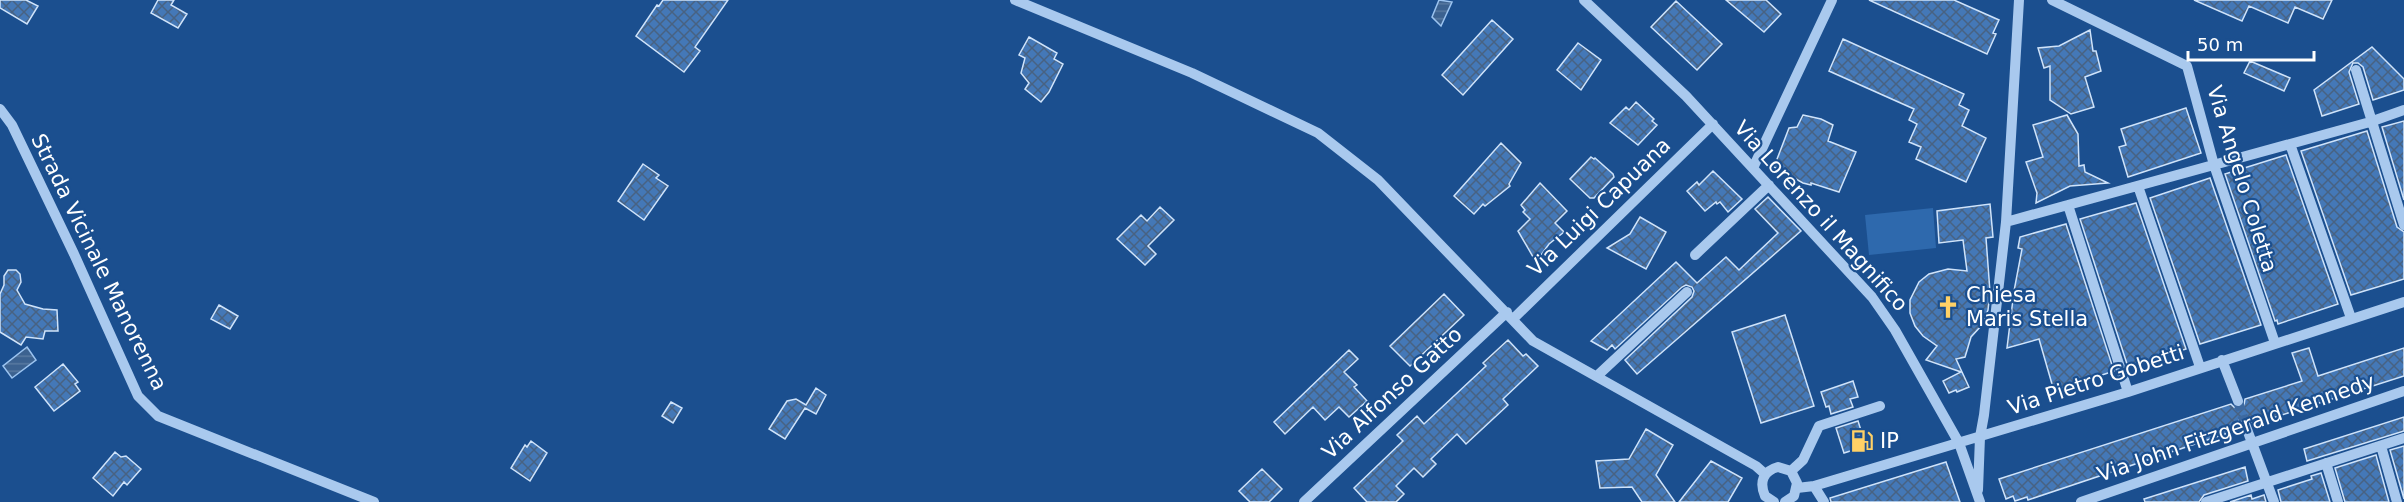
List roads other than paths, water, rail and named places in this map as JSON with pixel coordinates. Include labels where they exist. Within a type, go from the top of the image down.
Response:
[{"type":"street","points":[[1015,0],[1192,73],[1318,133],[1378,180],[1533,341],[1756,466],[1766,474]]},
{"type":"street","name":"Via Lorenzo il Magnifico","points":[[1584,0],[1686,96],[1872,297],[1895,330],[1959,443],[1979,498]]},
{"type":"street","points":[[1753,168],[1832,0]]},
{"type":"street","name":"Via Lorenzo il Magnifico","points":[[1979,498],[1980,437],[2006,222],[2019,0]]},
{"type":"street","name":"Via Angelo Coletta","points":[[2052,0],[2187,66],[2214,165],[2275,343]]},
{"type":"street","points":[[2356,70],[2370,122],[2404,225]]},
{"type":"street","name":"Strada Vicinale Manorenna","points":[[0,109],[12,125],[69,243],[138,396],[147,407],[158,416],[374,502]]},
{"type":"street","points":[[2006,222],[2370,122],[2404,110]]},
{"type":"street","name":"Via Luigi Capuana","points":[[1510,315],[1713,124]]},
{"type":"street","points":[[2290,144],[2351,318]]},
{"type":"street","points":[[1695,255],[1769,185]]},
{"type":"street","points":[[2138,186],[2200,367]]},
{"type":"street","points":[[2068,205],[2128,392]]},
{"type":"street","points":[[1597,376],[1687,292]]},
{"type":"street","name":"Via Pietro Gobetti","points":[[1797,488],[1814,486],[2128,392],[2404,302]]},
{"type":"street","name":"Via Alfonso Gatto","points":[[1304,502],[1510,315]]},
{"type":"street","points":[[2223,360],[2238,401]]},
{"type":"street","name":"Via John Fitzgerald Kennedy","points":[[2081,502],[2404,391]]},
{"type":"street","points":[[1791,471],[1803,460],[1819,426],[1880,406]]},
{"type":"street","points":[[2246,424],[2274,502]]},
{"type":"street","points":[[2206,502],[2404,438]]},
{"type":"street","points":[[2381,446],[2397,502]]},
{"type":"street","points":[[2326,463],[2338,502]]},
{"type":"street","points":[[1766,500],[1761,487],[1766,474],[1778,467],[1791,471],[1796,478],[1797,488],[1794,496],[1785,502]]},
{"type":"street","points":[[1814,486],[1824,502]]},
{"type":"tunnel","points":[[2238,401],[2245,424]]},
{"type":"place","name":"Chiesa Maris Stella","points":[[1948,307]]},
{"type":"place","name":"IP","points":[[1862,441]]}]
